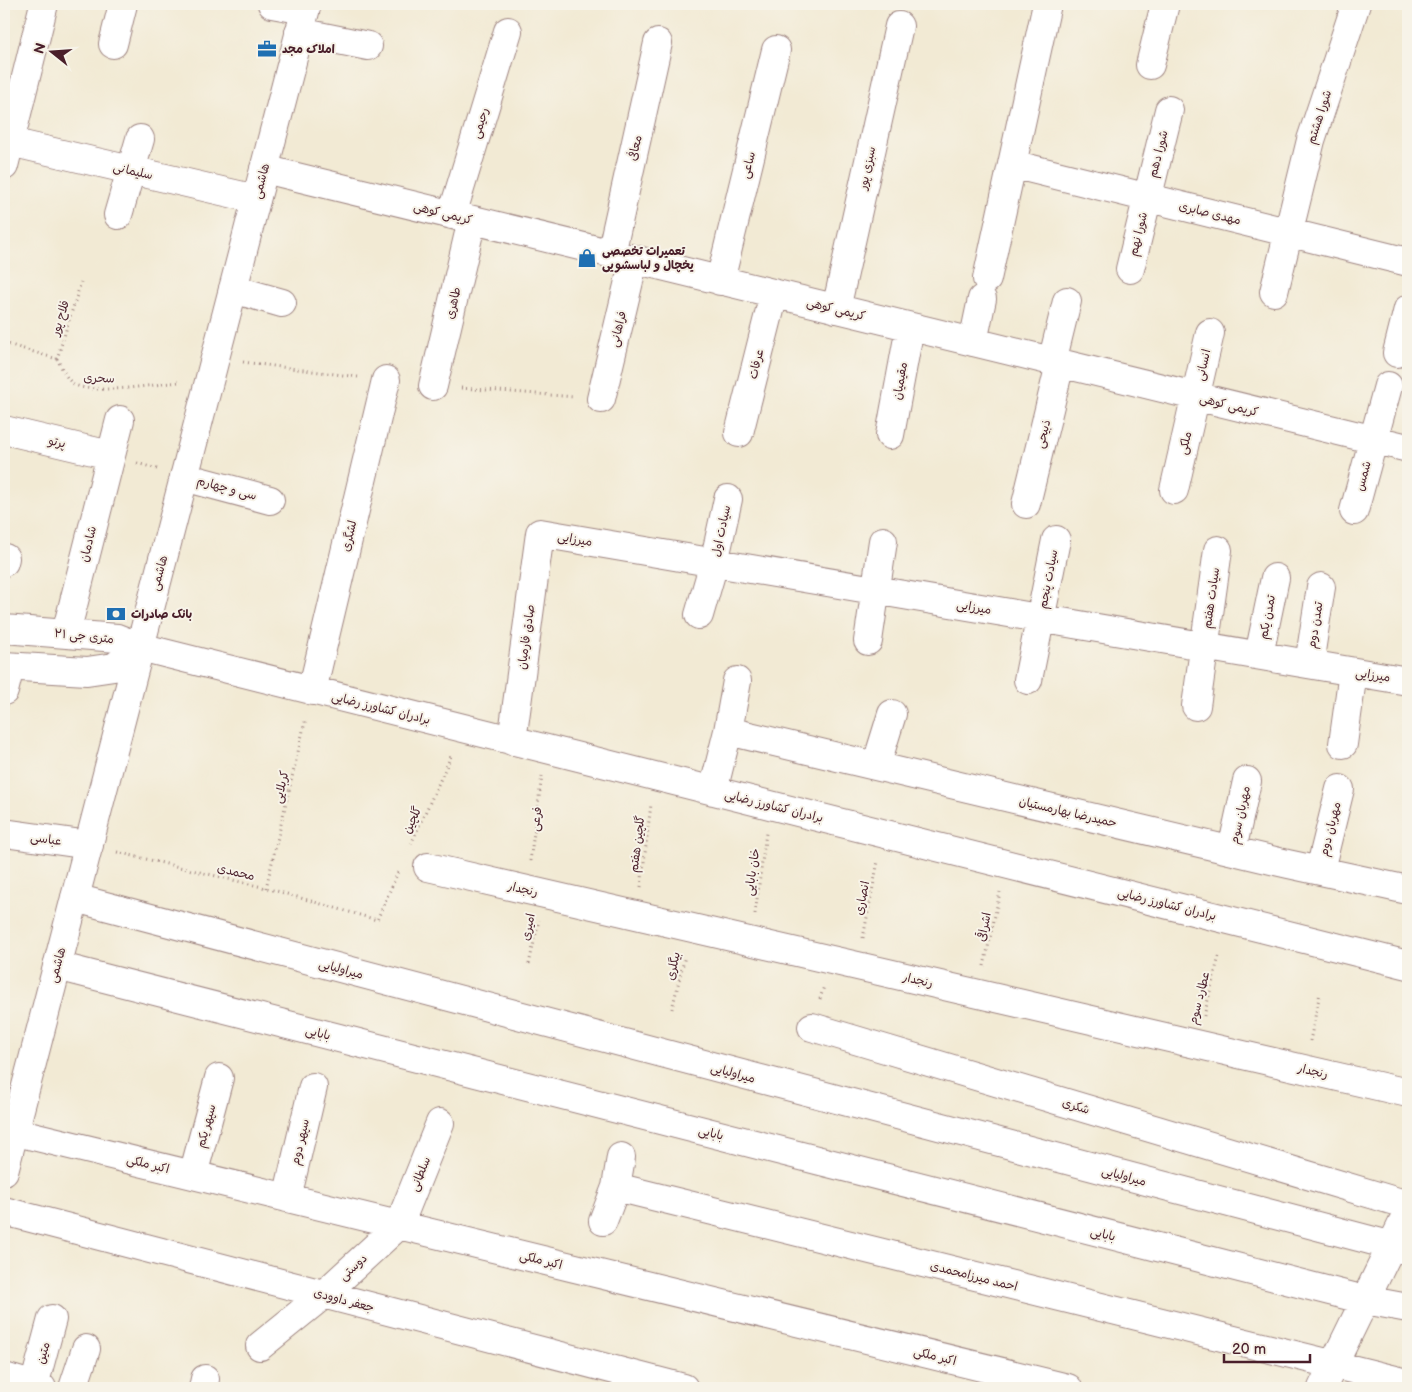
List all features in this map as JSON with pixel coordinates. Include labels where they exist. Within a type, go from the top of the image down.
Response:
[{"type":"street","name":"سلیمانی","points":[[44,4],[7,154],[131,170],[256,199]]},
{"type":"street","points":[[113,44],[123,4]]},
{"type":"street","points":[[272,4],[304,15],[368,46]]},
{"type":"street","points":[[973,342],[1047,4]]},
{"type":"street","points":[[1150,64],[1165,4]]},
{"type":"street","name":"شورا هشتم","points":[[1274,292],[1287,232],[1311,140],[1356,4]]},
{"type":"street","name":"هاشمی","points":[[4,1171],[9,1130],[75,898],[304,15]]},
{"type":"street","name":"سبزی پور","points":[[836,309],[899,26]]},
{"type":"street","name":"رحیمی","points":[[462,218],[508,31]]},
{"type":"street","name":"معافی","points":[[623,257],[658,43]]},
{"type":"street","name":"ساعی","points":[[720,281],[776,50]]},
{"type":"street","name":"شورا دهم","points":[[1147,198],[1169,110]]},
{"type":"street","points":[[118,216],[140,139]]},
{"type":"street","name":"مهدی صابری","points":[[1012,164],[1408,262]]},
{"type":"street","name":"کریمی کوهی","points":[[264,169],[1408,448]]},
{"type":"street","name":"شورا نهم","points":[[1130,269],[1147,198]]},
{"type":"street","name":"طاهری","points":[[434,386],[462,218]]},
{"type":"street","name":"فراهانی","points":[[601,399],[623,257]]},
{"type":"street","points":[[233,289],[282,302]]},
{"type":"street","name":"عرفات","points":[[739,433],[774,294]]},
{"type":"street","name":"ذبیحی","points":[[1026,504],[1067,301]]},
{"type":"street","points":[[1397,353],[1408,309]]},
{"type":"street","name":"مقیمیان","points":[[890,435],[910,327]]},
{"type":"street","name":"انسانی","points":[[1196,397],[1210,333]]},
{"type":"street","name":"لشگری","points":[[312,691],[386,380]]},
{"type":"street","name":"شمس","points":[[1354,511],[1388,386]]},
{"type":"street","name":"ملکی","points":[[1174,490],[1196,397]]},
{"type":"street","name":"شادمان","points":[[66,633],[120,420]]},
{"type":"street","name":"پرتو","points":[[4,430],[110,455]]},
{"type":"street","name":"سی و چهارم","points":[[184,477],[270,500]]},
{"type":"street","name":"سیادت اول","points":[[699,615],[714,563],[728,499]]},
{"type":"street","name":"میرزایی","points":[[540,533],[1408,681]]},
{"type":"street","name":"صادق فارمیان","points":[[512,741],[540,533]]},
{"type":"street","name":"سیادت پنجم","points":[[1028,680],[1056,540]]},
{"type":"street","points":[[868,642],[883,541]]},
{"type":"street","name":"سیادت هفتم","points":[[1196,706],[1218,550]]},
{"type":"street","name":"تمدن یکم","points":[[1259,655],[1274,578]]},
{"type":"street","name":"تمدن دوم","points":[[1309,664],[1321,587]]},
{"type":"street","name":"۲۱ متری جی","points":[[4,629],[117,638],[140,647]]},
{"type":"street","name":"برادران کشاورز رضایی","points":[[140,647],[1408,965]]},
{"type":"street","name":"۲۱ متری جی","points":[[6,675],[87,671],[114,667],[140,647]]},
{"type":"street","points":[[1342,744],[1353,672]]},
{"type":"street","points":[[713,791],[728,731],[737,681]]},
{"type":"street","points":[[876,766],[892,714]]},
{"type":"street","name":"حمیدرضا بهارمستیان","points":[[728,731],[1408,890]]},
{"type":"street","name":"مهربان سوم","points":[[1232,850],[1247,780]]},
{"type":"street","name":"مهربان دوم","points":[[1320,870],[1340,789]]},
{"type":"street","name":"عباسی","points":[[4,833],[89,845]]},
{"type":"street","name":"رنجدار","points":[[413,860],[691,928],[1408,1093]]},
{"type":"street","name":"میراولیایی","points":[[75,898],[1400,1248]]},
{"type":"street","name":"بابایی","points":[[57,966],[1365,1300]]},
{"type":"street","name":"شکری","points":[[812,1027],[1408,1205]]},
{"type":"street","name":"سپهر یکم","points":[[193,1175],[219,1078]]},
{"type":"street","name":"سپهر دوم","points":[[287,1198],[313,1087]]},
{"type":"street","name":"سلطانی","points":[[399,1225],[440,1123]]},
{"type":"street","name":"اکبر ملکی","points":[[9,1130],[1068,1388]]},
{"type":"street","points":[[603,1221],[616,1187],[621,1157]]},
{"type":"street","name":"احمد میرزامحمدی","points":[[616,1187],[1327,1376],[1408,1383]]},
{"type":"street","name":"جعفر داوودی","points":[[4,1211],[684,1388]]},
{"type":"street","points":[[1327,1376],[1365,1300],[1400,1248],[1408,1212]]},
{"type":"street","name":"دوستی","points":[[260,1346],[323,1294],[399,1225]]},
{"type":"street","points":[[1365,1300],[1408,1308]]},
{"type":"street","name":"متین","points":[[38,1387],[52,1319]]},
{"type":"street","points":[[73,1388],[86,1349]]},
{"type":"street","points":[[4,1377],[38,1387]]},
{"type":"path","name":"فلاح پور","points":[[56,359],[80,282]]},
{"type":"path","points":[[4,343],[56,359]]},
{"type":"path","name":"سحری","points":[[56,359],[71,382],[87,388],[210,379]]},
{"type":"path","points":[[110,455],[184,477]]},
{"type":"path","name":"کربلایی","points":[[266,888],[312,691]]},
{"type":"path","name":"گلچین","points":[[377,920],[413,860],[464,728]]},
{"type":"path","name":"فرعی","points":[[535,891],[546,749]]},
{"type":"path","name":"گلچین هفتم","points":[[637,915],[654,776]]},
{"type":"path","name":"خان بابایی","points":[[751,941],[770,805]]},
{"type":"path","name":"انصاری","points":[[844,963],[883,834]]},
{"type":"path","name":"محمدی","points":[[89,845],[266,888],[377,920]]},
{"type":"path","name":"اشراقی","points":[[978,994],[1006,864]]},
{"type":"path","name":"امیری","points":[[529,964],[535,891]]},
{"type":"path","name":"بیگلری","points":[[672,1009],[691,928]]},
{"type":"path","name":"عطارد سوم","points":[[1197,1044],[1219,956]]},
{"type":"path","points":[[812,1027],[844,963]]},
{"type":"path","points":[[1304,1069],[1320,993]]},
{"type":"place","name":"املاک مجد","points":[[267,49]]},
{"type":"place","name":"تعمیرات تخصصی یخچال و لباسشویی","points":[[587,258]]},
{"type":"place","name":"بانک صادرات","points":[[116,614]]}]
